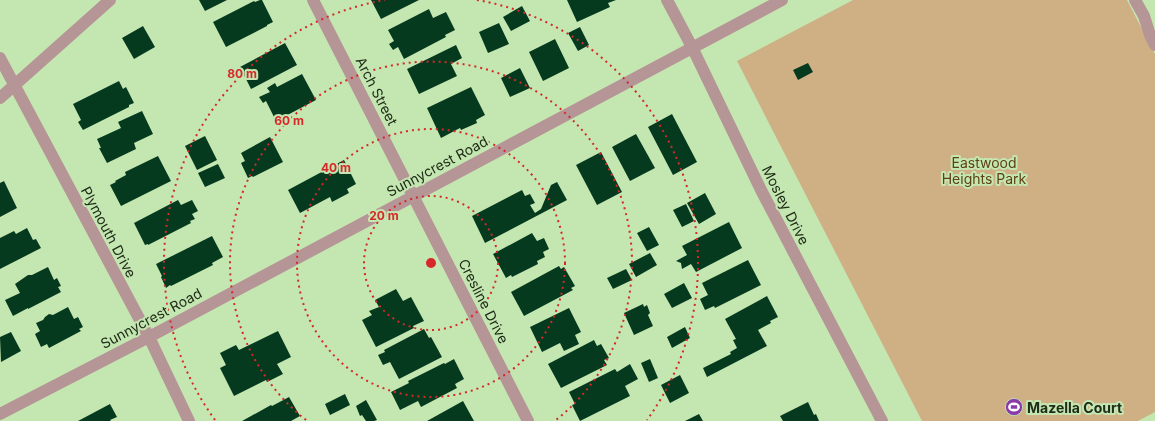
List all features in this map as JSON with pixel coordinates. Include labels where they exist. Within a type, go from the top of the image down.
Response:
[{"type":"street","points":[[0,98],[110,0]]},
{"type":"street","name":"Arch Street","points":[[313,0],[414,195]]},
{"type":"street","name":"Mosley Drive","points":[[668,0],[761,190],[882,421]]},
{"type":"street","name":"Sunnycrest Road","points":[[0,414],[149,337],[782,0]]},
{"type":"street","points":[[1135,0],[1144,16],[1155,45]]},
{"type":"street","name":"Plymouth Drive","points":[[0,58],[149,337],[189,421]]},
{"type":"street","name":"Cresline Drive","points":[[414,195],[528,421]]},
{"type":"green space","name":"Eastwood Heights Park","points":[[853,0],[1127,0],[1155,54],[1155,412],[1138,421],[922,421],[737,61]]},
{"type":"building","points":[[199,0],[227,0],[205,11]]},
{"type":"building","points":[[262,0],[273,22],[226,47],[213,22],[254,1]]},
{"type":"building","points":[[371,0],[419,0],[381,19]]},
{"type":"building","points":[[567,0],[616,0],[608,3],[610,7],[577,22]]},
{"type":"building","points":[[522,6],[530,21],[511,31],[503,17]]},
{"type":"building","points":[[429,9],[433,18],[446,12],[455,30],[445,35],[446,37],[404,59],[398,47],[393,50],[389,44],[394,41],[388,30]]},
{"type":"building","points":[[499,23],[509,44],[488,53],[479,32]]},
{"type":"building","points":[[143,26],[155,47],[134,59],[122,38]]},
{"type":"building","points":[[580,27],[589,45],[578,51],[568,33]]},
{"type":"building","points":[[555,39],[569,68],[543,81],[529,52]]},
{"type":"building","points":[[285,43],[297,65],[251,89],[240,67]]},
{"type":"building","points":[[456,45],[462,58],[451,64],[457,76],[419,94],[407,69]]},
{"type":"building","points":[[808,63],[813,72],[798,80],[793,70]]},
{"type":"building","points":[[520,68],[530,88],[510,97],[501,78]]},
{"type":"building","points":[[302,74],[316,100],[276,121],[266,101],[263,103],[259,97],[270,92],[267,88],[275,83],[277,87]]},
{"type":"building","points":[[119,81],[123,89],[126,87],[134,103],[83,130],[78,122],[81,120],[73,104]]},
{"type":"building","points":[[471,87],[485,115],[476,120],[477,123],[461,130],[460,128],[441,138],[427,108]]},
{"type":"building","points":[[142,111],[153,134],[134,143],[136,149],[107,163],[99,148],[101,148],[97,139],[121,128],[118,122]]},
{"type":"building","points":[[672,114],[697,162],[673,175],[648,127]]},
{"type":"building","points":[[636,134],[655,168],[630,181],[612,147]]},
{"type":"building","points":[[205,136],[217,160],[197,170],[185,146]]},
{"type":"building","points":[[270,137],[283,162],[248,178],[241,163],[245,161],[241,153]]},
{"type":"building","points":[[601,152],[622,192],[597,205],[576,165]]},
{"type":"building","points":[[158,156],[171,181],[121,206],[110,185],[126,175],[125,172]]},
{"type":"building","points":[[344,160],[356,184],[347,189],[349,193],[332,202],[330,197],[300,213],[288,190]]},
{"type":"building","points":[[218,164],[225,178],[205,187],[198,173]]},
{"type":"building","points":[[4,181],[17,208],[0,217],[0,183]]},
{"type":"building","points":[[557,182],[567,200],[485,243],[472,216],[522,190],[525,196],[530,194],[535,203],[530,205],[535,213],[541,209],[551,185]]},
{"type":"building","points":[[705,193],[716,214],[699,224],[687,203]]},
{"type":"building","points":[[178,200],[181,205],[192,200],[198,211],[192,214],[195,219],[190,221],[191,223],[148,245],[145,245],[134,223]]},
{"type":"building","points":[[686,204],[694,221],[682,227],[673,210]]},
{"type":"building","points":[[729,222],[742,248],[696,272],[691,264],[682,269],[681,263],[676,261],[687,255],[682,246]]},
{"type":"building","points":[[649,227],[659,245],[647,251],[637,233]]},
{"type":"building","points":[[27,228],[33,240],[36,239],[41,248],[0,269],[0,238],[14,231],[16,234]]},
{"type":"building","points":[[532,233],[537,241],[544,238],[549,249],[543,252],[545,257],[537,261],[538,264],[512,277],[511,275],[506,278],[493,254]]},
{"type":"building","points":[[212,236],[223,257],[212,263],[213,265],[166,288],[156,264]]},
{"type":"building","points":[[650,253],[657,265],[636,277],[629,264]]},
{"type":"building","points":[[748,260],[761,285],[715,308],[714,306],[705,310],[700,299],[708,295],[702,283]]},
{"type":"building","points":[[559,266],[561,269],[564,267],[575,286],[571,288],[573,290],[524,316],[511,292]]},
{"type":"building","points":[[48,267],[54,280],[57,278],[61,286],[58,287],[61,292],[13,316],[5,300],[20,293],[15,284],[28,275],[32,275]]},
{"type":"building","points":[[626,269],[632,280],[613,289],[607,278]]},
{"type":"building","points":[[684,283],[692,298],[672,308],[664,294]]},
{"type":"building","points":[[396,289],[403,301],[411,297],[424,321],[413,326],[414,328],[376,347],[362,320],[372,315],[369,311],[379,307],[375,300]]},
{"type":"building","points":[[767,296],[778,317],[770,321],[771,323],[758,330],[767,346],[707,377],[703,368],[731,354],[730,352],[737,348],[733,340],[736,339],[725,319]]},
{"type":"building","points":[[643,304],[644,307],[647,305],[650,313],[648,315],[653,326],[634,335],[624,313]]},
{"type":"building","points":[[68,307],[74,319],[78,317],[83,327],[79,329],[81,331],[49,348],[47,344],[41,347],[35,334],[40,331],[36,323],[43,320],[49,314],[53,315]]},
{"type":"building","points":[[569,308],[581,332],[575,335],[579,344],[564,351],[560,343],[542,352],[530,327]]},
{"type":"building","points":[[685,327],[690,338],[672,348],[667,337]]},
{"type":"building","points":[[424,329],[429,338],[431,337],[442,357],[399,379],[390,362],[383,365],[378,355],[385,352],[384,350]]},
{"type":"building","points":[[278,331],[291,357],[277,364],[283,374],[267,382],[266,380],[234,396],[220,368],[226,365],[220,353],[236,345],[239,350]]},
{"type":"building","points":[[11,332],[21,351],[1,362],[0,337]]},
{"type":"building","points":[[594,340],[597,346],[601,344],[609,358],[604,360],[607,365],[561,388],[548,364]]},
{"type":"building","points":[[454,359],[464,379],[455,384],[457,388],[421,407],[418,401],[400,410],[391,392],[409,383],[408,381]]},
{"type":"building","points":[[650,359],[658,378],[649,382],[641,363]]},
{"type":"building","points":[[630,364],[638,379],[625,386],[630,396],[580,421],[572,405],[575,404],[569,392],[615,369],[617,372]]},
{"type":"building","points":[[680,375],[689,393],[670,403],[661,385]]},
{"type":"building","points":[[345,394],[350,405],[330,415],[325,404]]},
{"type":"building","points":[[289,397],[300,416],[291,421],[242,421],[271,405],[272,406]]},
{"type":"building","points":[[366,400],[377,420],[366,421],[362,415],[360,416],[356,406]]},
{"type":"building","points":[[463,401],[474,421],[427,421]]},
{"type":"building","points":[[808,402],[814,415],[816,414],[819,421],[783,421],[780,416]]},
{"type":"building","points":[[110,404],[117,417],[110,420],[111,421],[78,421]]},
{"type":"building","points":[[699,414],[703,421],[685,421]]},
{"type":"place","name":"Mazella Court","points":[[1014,407]]}]
